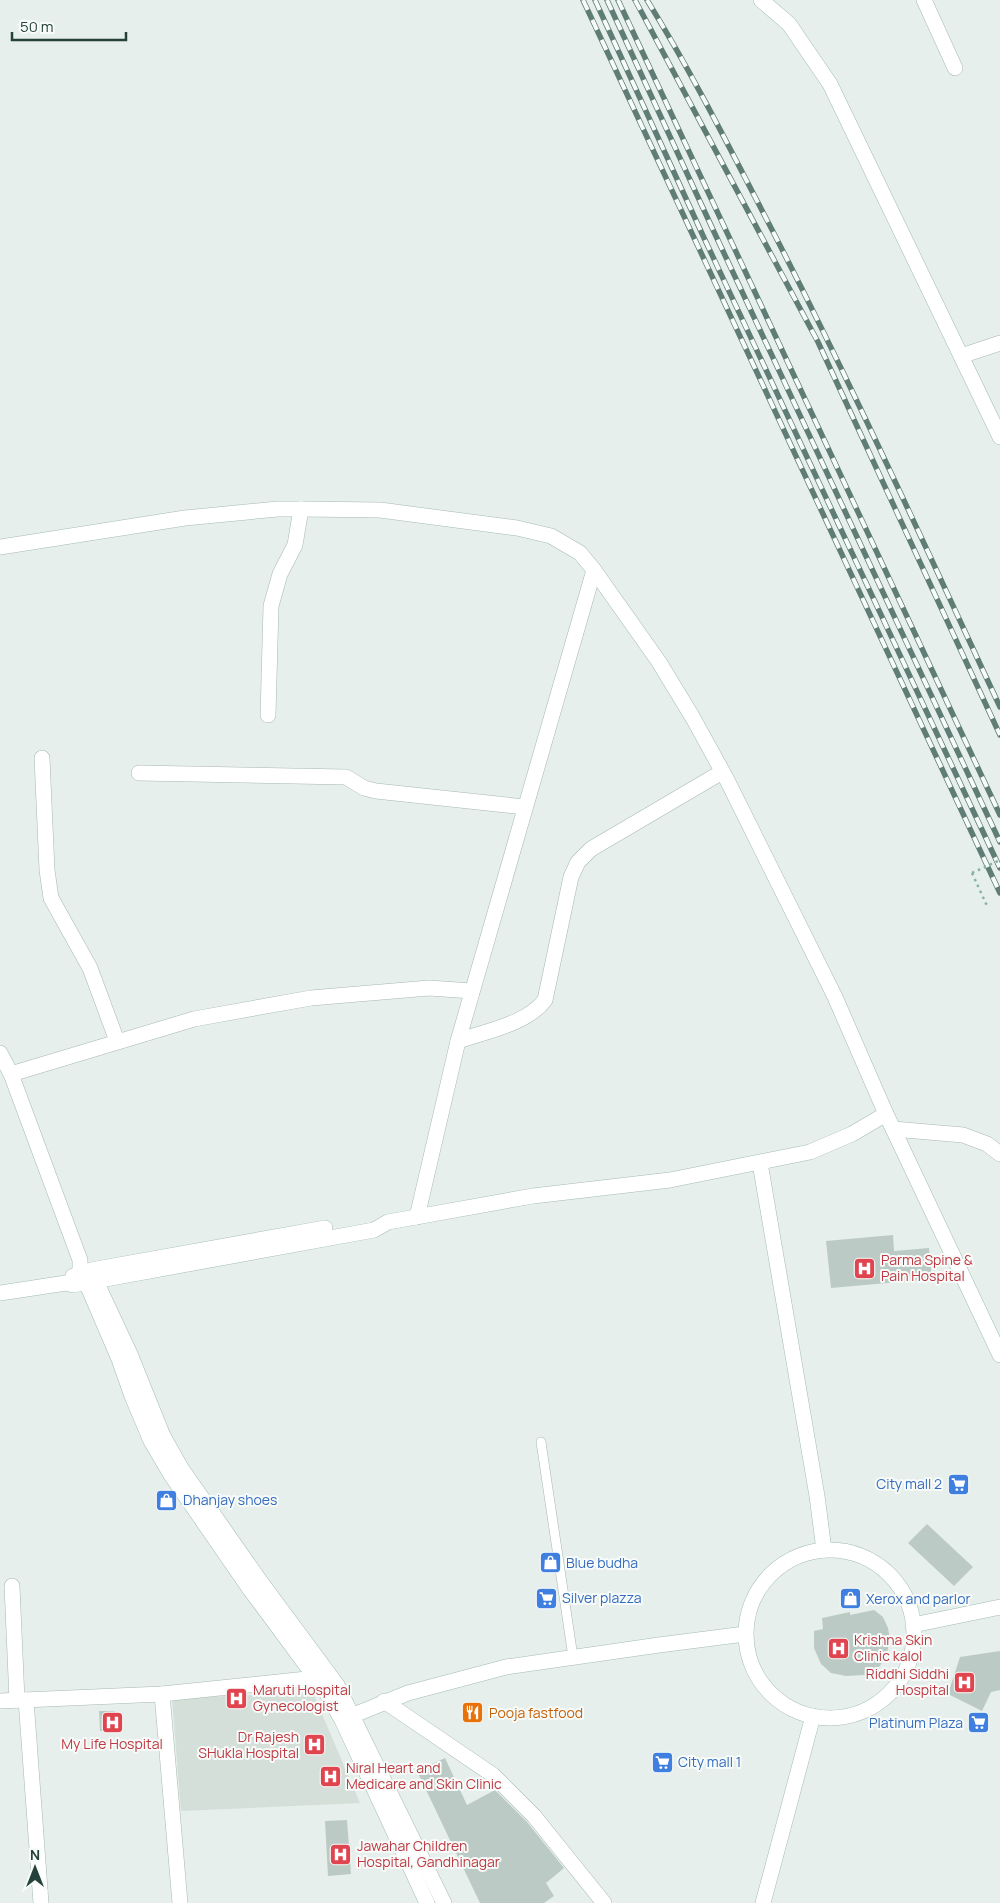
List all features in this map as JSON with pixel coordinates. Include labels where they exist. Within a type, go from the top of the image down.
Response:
[{"type":"street","points":[[761,0],[789,24],[830,84],[1000,437]]},
{"type":"street","points":[[924,0],[955,68]]},
{"type":"street","points":[[961,356],[1000,343]]},
{"type":"street","points":[[0,546],[185,518],[278,509],[380,510],[525,529],[551,536],[580,554],[594,570],[659,662],[693,718],[722,772],[835,997],[893,1130],[1000,1355]]},
{"type":"street","points":[[268,715],[272,606],[280,574],[295,545],[301,510]]},
{"type":"street","points":[[417,1217],[458,1041],[594,570]]},
{"type":"street","points":[[42,758],[47,870],[52,898],[90,968],[117,1041]]},
{"type":"street","points":[[458,1041],[525,1018],[537,1010],[545,1000],[571,877],[578,862],[592,849],[722,772]]},
{"type":"street","points":[[140,773],[346,777],[364,788],[394,794],[525,807]]},
{"type":"street","points":[[11,1074],[194,1019],[311,998],[429,988],[472,991]]},
{"type":"street","points":[[0,1053],[11,1074],[132,1396],[151,1441],[170,1474],[249,1588],[326,1692],[347,1717],[444,1903]]},
{"type":"street","points":[[0,1293],[66,1283],[73,1285],[87,1273],[374,1230],[388,1222],[533,1196],[670,1180],[760,1163],[810,1152],[852,1134],[886,1114]]},
{"type":"street","points":[[893,1130],[963,1134],[987,1144],[1000,1154]]},
{"type":"street","points":[[760,1163],[816,1487],[824,1550]]},
{"type":"street","points":[[87,1273],[130,1354],[163,1436],[181,1468],[260,1581],[337,1685],[347,1717],[428,1903]]},
{"type":"street","points":[[824,1550],[853,1553],[878,1565],[899,1585],[911,1611],[913,1625],[914,1639],[908,1667],[892,1691],[869,1708],[842,1717],[813,1716],[786,1706],[764,1687],[750,1662],[745,1634],[748,1614],[754,1596],[765,1579],[782,1564],[802,1554],[824,1550]]},
{"type":"street","points":[[12,1586],[40,1903]]},
{"type":"street","points":[[913,1625],[1000,1608]]},
{"type":"street","points":[[347,1717],[408,1693],[506,1667],[745,1634]]},
{"type":"street","points":[[0,1701],[162,1694],[316,1678]]},
{"type":"street","points":[[162,1694],[180,1903]]},
{"type":"street","points":[[384,1702],[493,1775],[534,1816],[604,1903]]},
{"type":"street","points":[[763,1903],[813,1716]]},
{"type":"lane","points":[[542,1442],[574,1657]]},
{"type":"path","points":[[988,908],[972,873],[1000,860]]},
{"type":"shaded area","points":[[313,1693],[360,1803],[181,1811],[172,1698]]},
{"type":"building","points":[[893,1235],[894,1251],[929,1248],[932,1279],[831,1288],[826,1241]]},
{"type":"building","points":[[927,1524],[973,1567],[954,1586],[908,1543]]},
{"type":"building","points":[[874,1610],[883,1617],[890,1639],[887,1653],[880,1666],[864,1675],[846,1676],[831,1673],[821,1664],[814,1648],[814,1631],[823,1629],[822,1618],[850,1612],[850,1615]]},
{"type":"building","points":[[1000,1651],[1000,1690],[991,1692],[982,1711],[948,1694],[960,1657]]},
{"type":"building","points":[[99,1711],[115,1711],[115,1717],[122,1717],[122,1730],[100,1731]]},
{"type":"building","points":[[445,1758],[467,1805],[495,1790],[527,1822],[564,1868],[546,1883],[554,1896],[544,1903],[480,1903],[417,1771]]},
{"type":"building","points":[[347,1820],[351,1874],[328,1876],[325,1821]]},
{"type":"railway","points":[[583,0],[1000,893]]},
{"type":"railway","points":[[595,0],[705,240],[1000,868]]},
{"type":"railway","points":[[607,0],[1000,842]]},
{"type":"railway","points":[[618,0],[1000,815]]},
{"type":"railway","points":[[635,0],[818,342],[1000,735]]},
{"type":"railway","points":[[647,0],[715,121],[787,258],[880,449],[1000,707]]},
{"type":"place","name":"Parma Spine & Pain Hospital","points":[[865,1268]]},
{"type":"place","name":"City mall 2","points":[[958,1484]]},
{"type":"place","name":"Dhanjay shoes","points":[[167,1500]]},
{"type":"place","name":"Blue budha","points":[[550,1563]]},
{"type":"place","name":"Silver plazza","points":[[546,1598]]},
{"type":"place","name":"Xerox and parlor","points":[[850,1599]]},
{"type":"place","name":"Krishna Skin Clinic kalol","points":[[838,1648]]},
{"type":"place","name":"Riddhi Siddhi Hospital","points":[[965,1682]]},
{"type":"place","name":"Maruti Hospital Gynecologist","points":[[237,1698]]},
{"type":"place","name":"Pooja fastfood","points":[[473,1713]]},
{"type":"place","name":"My Life Hospital","points":[[112,1722]]},
{"type":"place","name":"Platinum Plaza","points":[[979,1723]]},
{"type":"place","name":"Dr Rajesh SHukla Hospital","points":[[315,1745]]},
{"type":"place","name":"City mall 1","points":[[662,1762]]},
{"type":"place","name":"Niral Heart and Medicare and Skin Clinic","points":[[330,1776]]},
{"type":"place","name":"Jawahar Children Hospital, Gandhinagar","points":[[341,1854]]}]
